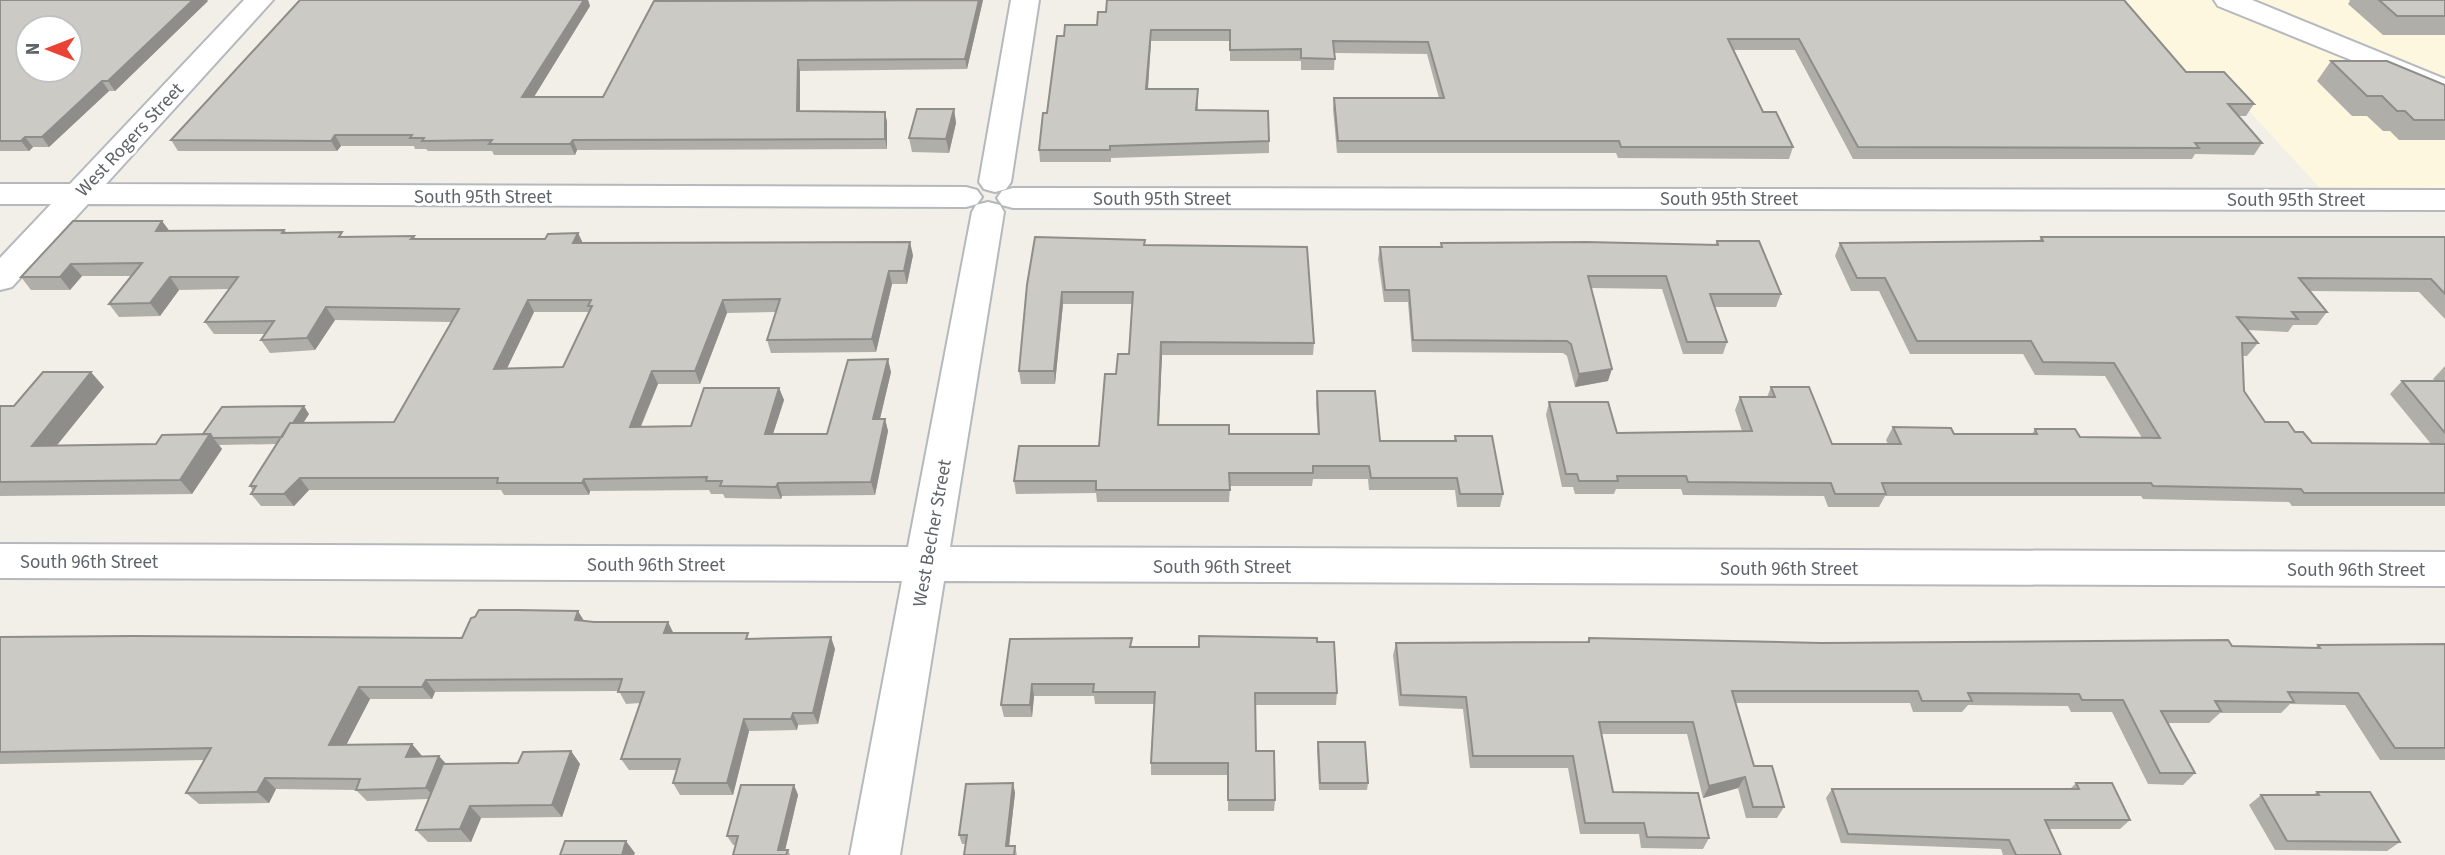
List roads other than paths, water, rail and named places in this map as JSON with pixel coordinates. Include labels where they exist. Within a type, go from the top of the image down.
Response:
[{"type":"street","name":"West Rogers Street","points":[[0,279],[259,0]]},
{"type":"street","name":"West Becher Street","points":[[875,855],[1025,0]]},
{"type":"street","points":[[2228,0],[2445,89]]},
{"type":"street","name":"South 95th Street","points":[[0,194],[2445,200]]},
{"type":"street","name":"South 96th Street","points":[[0,561],[2445,569]]}]
